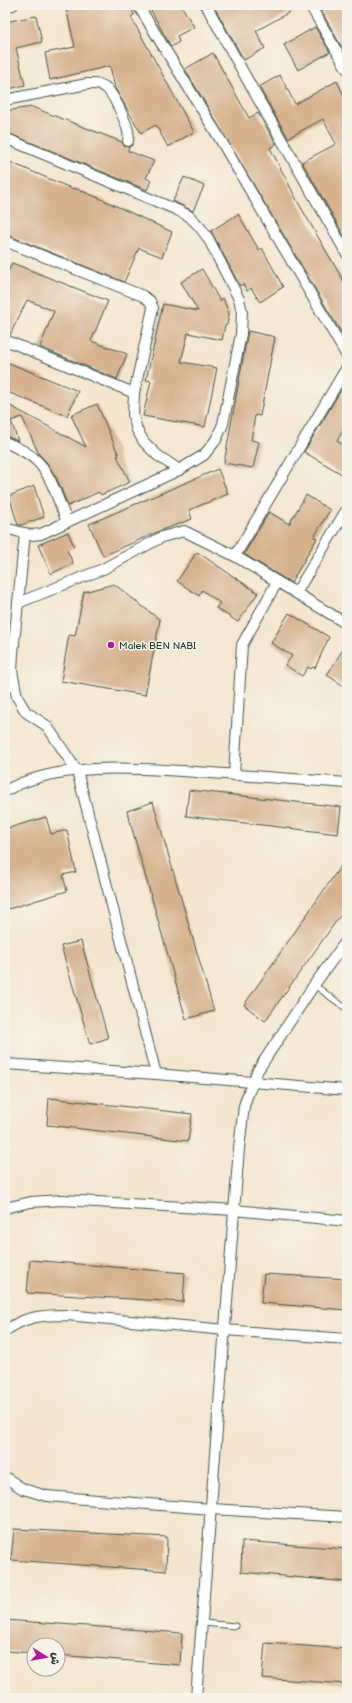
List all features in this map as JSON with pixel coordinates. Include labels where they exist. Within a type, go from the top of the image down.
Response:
[{"type":"street","points":[[5,7],[13,5]]},
{"type":"street","points":[[138,5],[220,139],[347,356]]},
{"type":"street","points":[[206,5],[347,254]]},
{"type":"street","points":[[310,5],[347,69]]},
{"type":"street","points":[[5,100],[87,84],[105,86],[110,92],[127,125],[129,134],[128,141]]},
{"type":"street","points":[[5,138],[189,216],[200,226],[208,238],[239,299],[242,312],[241,334],[223,424],[216,440],[204,455],[179,470],[42,534],[32,535],[5,528]]},
{"type":"street","points":[[5,241],[143,296],[150,301],[153,308],[134,393],[133,415],[137,430],[144,442],[157,455],[179,470]]},
{"type":"street","points":[[5,340],[134,393]]},
{"type":"street","points":[[235,556],[347,367]]},
{"type":"street","points":[[5,442],[21,449],[37,460],[46,471],[67,522]]},
{"type":"street","points":[[296,593],[347,508]]},
{"type":"street","points":[[18,602],[103,569],[162,536],[184,531],[235,556],[347,624]]},
{"type":"street","points":[[25,533],[18,602],[8,661],[17,697],[26,712],[47,726],[77,771],[156,1074]]},
{"type":"street","points":[[234,775],[242,645],[277,582]]},
{"type":"street","points":[[5,791],[20,783],[44,775],[77,771],[138,768],[347,783]]},
{"type":"street","points":[[196,1698],[212,1509],[241,1120],[252,1083],[265,1058],[314,985],[347,940]]},
{"type":"street","points":[[5,1064],[156,1074],[347,1090]]},
{"type":"street","points":[[5,1208],[31,1202],[62,1200],[234,1210],[347,1221]]},
{"type":"street","points":[[5,1331],[20,1321],[42,1315],[55,1315],[225,1330],[347,1338]]},
{"type":"street","points":[[5,1477],[23,1489],[47,1496],[212,1509],[347,1517]]},
{"type":"lane","points":[[314,985],[347,1009]]},
{"type":"lane","points":[[203,1623],[235,1626]]},
{"type":"building","points":[[76,5],[131,5],[134,15],[131,17],[194,132],[168,147],[156,125],[141,133],[115,88],[110,66],[50,80],[45,53],[75,47],[66,8]]},
{"type":"building","points":[[148,5],[181,5],[194,27],[177,36],[179,42],[171,47]]},
{"type":"building","points":[[213,5],[302,5],[256,31],[265,48],[244,60]]},
{"type":"building","points":[[318,5],[347,5],[347,43],[341,46]]},
{"type":"building","points":[[36,16],[42,42],[16,48],[25,85],[5,90],[5,22]]},
{"type":"building","points":[[315,27],[330,52],[298,70],[284,45]]},
{"type":"building","points":[[213,53],[249,118],[258,113],[276,144],[270,148],[299,204],[347,287],[347,331],[342,334],[185,69]]},
{"type":"building","points":[[280,75],[295,104],[337,81],[347,102],[347,241],[302,162],[336,144],[323,119],[288,138],[259,87]]},
{"type":"building","points":[[32,107],[122,142],[124,146],[129,147],[128,151],[154,161],[146,178],[151,181],[147,190],[5,132],[5,111]]},
{"type":"building","points":[[5,160],[73,189],[74,188],[99,198],[172,232],[162,257],[139,248],[124,282],[5,234]]},
{"type":"building","points":[[184,177],[204,186],[193,211],[173,201]]},
{"type":"building","points":[[238,214],[259,250],[262,248],[283,287],[260,302],[251,288],[247,291],[243,284],[240,286],[211,231]]},
{"type":"building","points":[[12,263],[108,301],[91,341],[127,354],[117,379],[40,347],[54,311],[27,300],[10,335],[5,334],[5,279]]},
{"type":"building","points":[[202,269],[220,301],[223,298],[229,314],[222,340],[188,333],[181,362],[217,368],[205,427],[143,416],[151,381],[146,380],[163,304],[198,311],[181,282]]},
{"type":"building","points":[[248,331],[275,337],[260,416],[255,415],[251,440],[259,442],[253,468],[224,463]]},
{"type":"building","points":[[9,363],[78,391],[67,416],[5,391],[5,373]]},
{"type":"building","points":[[347,380],[347,424],[337,441],[347,447],[347,477],[304,452]]},
{"type":"building","points":[[5,403],[86,447],[71,415],[97,404],[119,456],[117,456],[130,482],[101,495],[99,492],[68,506],[57,479],[48,464],[39,454],[22,417],[11,421],[18,441],[5,436]]},
{"type":"building","points":[[218,469],[228,494],[189,510],[192,519],[159,531],[103,556],[89,524]]},
{"type":"building","points":[[34,486],[44,517],[18,525],[9,496]]},
{"type":"building","points":[[306,495],[330,510],[314,537],[317,538],[291,583],[244,554],[269,512],[289,524]]},
{"type":"building","points":[[68,532],[74,546],[67,550],[73,563],[51,574],[38,545]]},
{"type":"building","points":[[197,552],[258,593],[238,622],[216,608],[220,603],[202,590],[199,596],[177,581]]},
{"type":"building","name":"Malek BEN NABI","points":[[114,584],[160,620],[145,695],[61,681],[69,635],[75,636],[84,592]]},
{"type":"building","points":[[289,613],[329,637],[315,668],[313,667],[311,669],[308,667],[302,676],[285,665],[292,656],[271,643]]},
{"type":"building","points":[[347,643],[347,688],[327,675]]},
{"type":"building","points":[[189,790],[341,807],[338,834],[186,816]]},
{"type":"building","points":[[153,802],[214,1011],[186,1019],[127,811]]},
{"type":"building","points":[[46,817],[51,834],[67,830],[76,872],[63,875],[67,891],[5,910],[5,829]]},
{"type":"building","points":[[347,857],[347,906],[265,1021],[244,1005]]},
{"type":"building","points":[[81,941],[108,1038],[90,1044],[61,946]]},
{"type":"building","points":[[49,1098],[192,1114],[188,1141],[47,1125]]},
{"type":"building","points":[[30,1260],[185,1273],[183,1302],[27,1293]]},
{"type":"building","points":[[264,1274],[347,1279],[347,1310],[261,1303]]},
{"type":"building","points":[[14,1529],[167,1537],[166,1571],[11,1560]]},
{"type":"building","points":[[242,1541],[347,1549],[347,1582],[241,1572]]},
{"type":"building","points":[[5,1620],[182,1633],[180,1665],[66,1656],[66,1637],[26,1637],[26,1652],[5,1651]]},
{"type":"building","points":[[265,1643],[347,1649],[347,1684],[262,1678]]},
{"type":"place","name":"Malek BEN NABI","points":[[111,645]]}]
